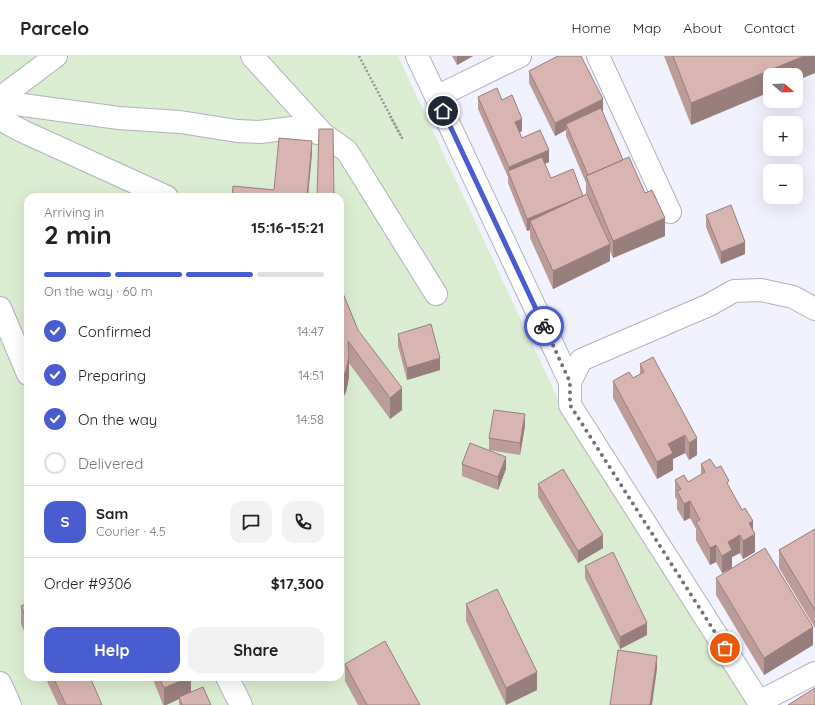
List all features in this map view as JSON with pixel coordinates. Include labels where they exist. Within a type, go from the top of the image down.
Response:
[{"type":"street","points":[[0,98],[56,56]]},
{"type":"street","points":[[252,56],[323,134],[347,151],[436,294]]},
{"type":"street","points":[[417,56],[570,382]]},
{"type":"street","points":[[436,97],[520,56]]},
{"type":"street","points":[[598,56],[670,212]]},
{"type":"street","points":[[0,102],[119,118],[180,122],[237,131],[260,132],[292,128],[323,134]]},
{"type":"street","points":[[0,119],[22,131],[158,193]]},
{"type":"street","points":[[815,309],[792,298],[761,290],[734,291],[709,304],[580,360],[570,382],[570,405],[760,703],[815,673]]},
{"type":"street","points":[[0,308],[24,365]]},
{"type":"street","points":[[229,681],[241,705]]},
{"type":"street","points":[[0,683],[10,705]]},
{"type":"path","points":[[359,56],[402,138],[390,116]]},
{"type":"green space","points":[[0,56],[398,56],[564,412],[748,705],[0,705]]},
{"type":"building","points":[[558,56],[581,56],[603,99],[555,123],[529,71]]},
{"type":"building","points":[[673,56],[804,56],[775,68],[763,68],[763,73],[691,103]]},
{"type":"building","points":[[497,88],[502,100],[512,95],[522,119],[515,122],[522,138],[540,130],[549,150],[509,167],[478,97]]},
{"type":"building","points":[[601,108],[623,160],[588,175],[566,124]]},
{"type":"building","points":[[319,129],[333,129],[334,193],[317,193]]},
{"type":"building","points":[[279,138],[312,141],[307,193],[232,193],[233,186],[274,190]]},
{"type":"building","points":[[542,157],[551,178],[573,169],[583,196],[527,219],[508,171]]},
{"type":"building","points":[[629,157],[645,193],[652,190],[665,218],[613,241],[586,176]]},
{"type":"building","points":[[587,194],[610,244],[553,271],[530,221]]},
{"type":"building","points":[[731,205],[745,242],[721,252],[706,215]]},
{"type":"building","points":[[344,296],[358,330],[402,388],[390,398],[348,341],[349,356],[344,375]]},
{"type":"building","points":[[431,324],[440,358],[407,368],[398,334]]},
{"type":"building","points":[[653,357],[697,438],[689,443],[685,435],[668,444],[673,453],[657,462],[613,381],[629,372],[633,378],[644,372],[640,364]]},
{"type":"building","points":[[494,410],[525,414],[520,443],[489,438]]},
{"type":"building","points":[[470,443],[506,457],[498,477],[462,464]]},
{"type":"building","points":[[710,459],[716,468],[721,466],[729,481],[727,483],[742,510],[745,508],[753,521],[749,523],[755,534],[743,541],[740,535],[728,542],[732,550],[722,556],[716,545],[710,548],[696,522],[700,520],[690,501],[684,504],[677,491],[681,489],[675,480],[684,475],[688,482],[705,472],[701,464]]},
{"type":"building","points":[[563,469],[603,535],[578,551],[538,484]]},
{"type":"building","points":[[815,529],[815,610],[779,550]]},
{"type":"building","points":[[765,548],[813,627],[764,658],[716,578]]},
{"type":"building","points":[[613,552],[647,623],[620,637],[585,566]]},
{"type":"building","points":[[497,589],[537,672],[506,688],[466,604]]},
{"type":"building","points":[[24,605],[24,613],[21,606]]},
{"type":"building","points":[[385,641],[420,705],[367,705],[345,664]]},
{"type":"building","points":[[618,650],[657,656],[650,705],[610,705]]},
{"type":"building","points":[[55,681],[92,681],[102,705],[66,705]]},
{"type":"building","points":[[161,681],[181,681],[164,688]]},
{"type":"building","points":[[203,687],[211,705],[182,705],[179,697]]},
{"type":"building","points":[[815,688],[815,705],[788,705]]},
{"type":"way so far","points":[[544,326],[570,382],[570,405],[725,648]]},
{"type":"route","points":[[443,111],[544,326]]}]
